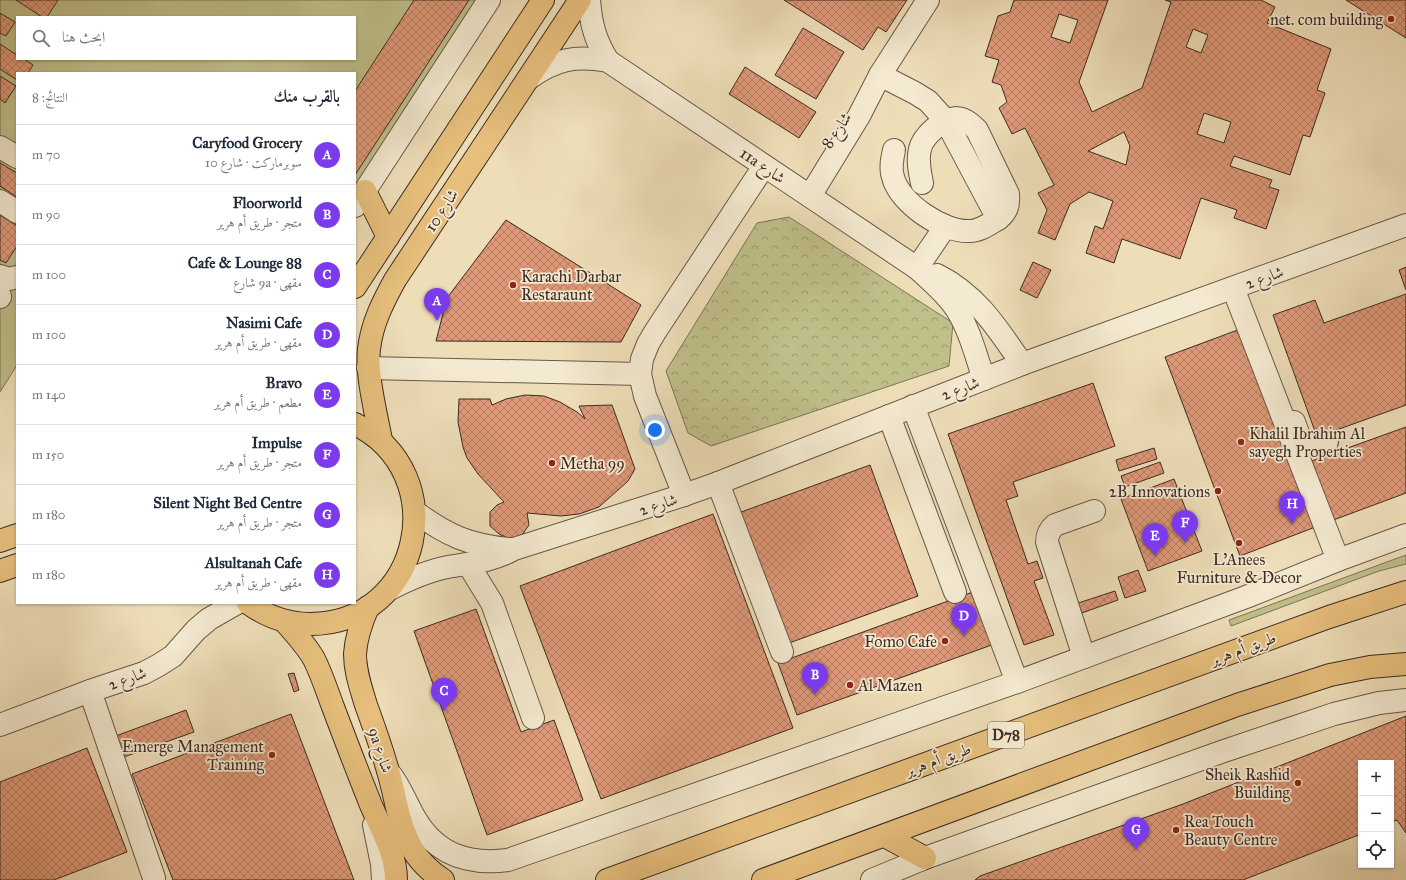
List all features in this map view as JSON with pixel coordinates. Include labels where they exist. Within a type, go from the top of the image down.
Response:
[{"type":"main road","name":"شارع 10","points":[[356,285],[543,0]]},
{"type":"main road","name":"شارع 10","points":[[381,440],[368,368],[369,349],[374,325],[382,303],[395,280],[580,0]]},
{"type":"main road","points":[[360,198],[388,237]]},
{"type":"main road","points":[[249,604],[270,616],[284,621],[301,624],[336,622],[352,616],[368,607],[388,590],[401,573],[410,554],[414,533],[414,511],[411,491],[404,473],[394,455],[381,440],[356,425]]},
{"type":"main road","points":[[0,541],[16,535]]},
{"type":"main road","points":[[0,571],[16,565]]},
{"type":"main road","name":"طريق أم هرير","points":[[606,880],[1329,617],[1406,592]]},
{"type":"main road","name":"9a شارع","points":[[368,607],[361,622],[355,654],[356,671],[360,686],[388,771],[405,834],[413,850],[423,863],[442,880]]},
{"type":"main road","name":"9a شارع","points":[[284,621],[300,638],[324,679],[370,804],[391,851],[395,865],[396,880]]},
{"type":"main road","points":[[764,880],[1229,707],[1330,675],[1370,667],[1406,664]]},
{"type":"main road","points":[[885,836],[925,858]]},
{"type":"street","points":[[360,198],[489,0]]},
{"type":"street","name":"11a شارع","points":[[590,0],[590,15],[594,32],[608,61]]},
{"type":"street","name":"شارع 8","points":[[803,192],[859,116],[880,75],[928,0]]},
{"type":"street","name":"11a شارع","points":[[528,79],[542,69],[558,62],[574,58],[592,58],[608,61],[917,268],[949,299],[957,310],[969,335],[984,379]]},
{"type":"street","points":[[880,75],[928,101],[946,121],[998,219],[984,227],[971,231],[961,231],[945,227],[930,218],[908,201],[897,190],[892,177],[891,163],[894,150]]},
{"type":"street","points":[[922,183],[919,150],[924,139],[931,131],[946,121]]},
{"type":"street","points":[[0,147],[16,157]]},
{"type":"street","points":[[684,495],[645,396],[640,374],[642,359],[654,332],[764,166]]},
{"type":"street","points":[[0,202],[16,211]]},
{"type":"street","name":"شارع 2","points":[[388,590],[409,579],[429,572],[498,557],[514,549],[718,483],[1022,364],[1406,225]]},
{"type":"street","points":[[917,268],[945,227]]},
{"type":"street","name":"11a شارع","points":[[917,268],[945,280],[976,303],[999,330],[1022,364]]},
{"type":"street","points":[[0,276],[9,279],[16,277]]},
{"type":"street","points":[[1239,286],[1302,442],[1309,446],[1327,442]]},
{"type":"street","points":[[1239,286],[1338,560]]},
{"type":"street","points":[[368,368],[640,374]]},
{"type":"street","points":[[913,406],[1017,682]]},
{"type":"street","points":[[888,416],[955,592]]},
{"type":"street","points":[[718,483],[782,652]]},
{"type":"street","name":"شارع 2","points":[[414,511],[450,535],[471,543],[492,548],[514,549]]},
{"type":"street","points":[[1084,657],[1047,542],[1047,536],[1050,529],[1055,525],[1094,511]]},
{"type":"street","points":[[388,771],[404,794],[415,819],[423,831],[445,850],[458,857],[474,861],[491,862],[508,860],[1017,682],[1246,597],[1338,560],[1406,535]]},
{"type":"street","points":[[468,564],[492,603],[533,718]]},
{"type":"street","name":"شارع 2","points":[[0,725],[90,691],[144,673],[173,656],[196,630],[209,619],[235,604]]},
{"type":"street","points":[[90,691],[154,878]]},
{"type":"street","points":[[884,878],[925,858],[1224,751],[1334,714],[1379,703],[1406,700]]},
{"type":"street","points":[[370,804],[382,864],[383,880]]},
{"type":"green space","points":[[0,0],[477,0],[356,187],[356,72],[16,72],[16,367],[0,392]]},
{"type":"green space","points":[[789,217],[953,323],[949,366],[711,446],[688,433],[666,371],[757,223]]},
{"type":"green space","points":[[1406,555],[1406,564],[1379,571],[1231,626],[1229,620]]},
{"type":"building","points":[[16,0],[58,0],[48,16],[40,16]]},
{"type":"building","points":[[414,0],[469,0],[356,173],[356,89]]},
{"type":"building","points":[[784,0],[907,0],[886,32],[878,27],[863,50]]},
{"type":"building","points":[[1014,0],[1108,0],[1079,82],[1092,112],[1142,88],[1171,2],[1165,0],[1261,0],[1275,7],[1267,23],[1331,49],[1317,90],[1325,93],[1310,137],[1303,135],[1290,175],[1234,156],[1230,166],[1272,180],[1269,187],[1279,190],[1266,229],[1234,218],[1237,210],[1201,198],[1180,259],[1122,239],[1114,263],[1086,253],[1095,226],[1103,229],[1113,201],[1089,192],[1070,204],[1055,240],[1038,233],[1047,210],[1038,193],[1054,185],[1025,128],[1012,134],[999,108],[1007,102],[1001,85],[992,82],[999,60],[985,56],[998,16],[1010,12]],"holes":[[[1059,14],[1078,20],[1070,43],[1051,37]],[[1193,29],[1208,35],[1201,53],[1186,47]],[[1204,113],[1231,122],[1224,143],[1197,134]],[[1124,132],[1130,146],[1126,165],[1088,151]]]},
{"type":"building","name":"net. com building","points":[[1346,0],[1406,0],[1406,38]]},
{"type":"building","points":[[0,13],[15,22],[6,36],[0,33]]},
{"type":"building","points":[[803,28],[844,52],[816,99],[775,75]]},
{"type":"building","points":[[0,44],[16,54],[16,60],[26,60],[33,65],[29,72],[16,72],[16,79],[0,69]]},
{"type":"building","points":[[745,67],[816,112],[799,138],[729,94]]},
{"type":"building","points":[[0,76],[16,86],[5,103],[0,99]]},
{"type":"building","points":[[0,163],[16,172],[16,196],[0,186]]},
{"type":"building","points":[[0,215],[16,225],[16,248],[6,263],[0,260]]},
{"type":"building","points":[[506,220],[641,305],[621,342],[436,341],[447,298]]},
{"type":"building","points":[[1033,262],[1051,270],[1037,298],[1020,290]]},
{"type":"building","points":[[1406,267],[1406,290],[1399,270]]},
{"type":"building","points":[[1406,294],[1406,405],[1317,437],[1273,315],[1315,300],[1324,323]]},
{"type":"building","name":"Khalil Ibrahim Al sayegh Properties","points":[[1243,328],[1318,526],[1240,556],[1165,357]]},
{"type":"building","points":[[1093,383],[1115,446],[1013,482],[1018,496],[1006,500],[1028,564],[1037,561],[1043,578],[1034,581],[1054,635],[1024,645],[948,434]]},
{"type":"building","name":"Metha 99","points":[[525,395],[544,396],[560,402],[577,412],[585,419],[579,406],[612,405],[635,469],[628,481],[599,507],[579,514],[561,516],[527,513],[529,525],[522,535],[510,539],[499,534],[490,526],[490,512],[497,505],[504,502],[478,474],[467,458],[463,447],[458,422],[459,399],[490,399],[492,405],[506,399]]},
{"type":"building","points":[[1406,427],[1406,493],[1328,522],[1306,463]]},
{"type":"building","points":[[1154,448],[1157,459],[1119,471],[1116,460]]},
{"type":"building","points":[[1160,462],[1164,473],[1125,487],[1121,476]]},
{"type":"building","points":[[870,465],[918,596],[781,646],[733,515]]},
{"type":"building","points":[[1174,479],[1202,551],[1148,571],[1121,499]]},
{"type":"building","points":[[713,514],[793,728],[601,799],[520,586]]},
{"type":"building","points":[[1138,570],[1146,591],[1125,598],[1118,577]]},
{"type":"building","points":[[981,589],[1000,642],[797,715],[778,663]]},
{"type":"building","points":[[1115,591],[1118,600],[1079,614],[1075,604]]},
{"type":"building","points":[[476,609],[521,732],[554,720],[583,800],[487,835],[414,631]]},
{"type":"building","points":[[294,673],[299,690],[294,692],[288,674]]},
{"type":"building","points":[[186,710],[194,732],[121,758],[113,737]]},
{"type":"building","points":[[291,714],[354,880],[173,880],[132,774]]},
{"type":"building","name":"Sheik Rashid Building","points":[[1406,716],[1406,833],[1397,820],[1394,821],[1394,760],[1358,760],[1358,835],[1243,880],[975,880],[980,876],[1183,804]]},
{"type":"building","points":[[87,748],[127,852],[54,880],[0,880],[0,782]]},
{"type":"place","name":"net. com building","points":[[1391,19]]},
{"type":"place","name":"Karachi Darbar Restaraunt","points":[[513,285]]},
{"type":"place","name":"Caryfood Grocery","points":[[437,321]]},
{"type":"place","name":"Khalil Ibrahim Al sayegh Properties","points":[[1241,442]]},
{"type":"place","name":"Metha 99","points":[[552,463]]},
{"type":"place","name":"2B Innovations","points":[[1218,491]]},
{"type":"place","name":"Alsultanah Cafe","points":[[1292,524]]},
{"type":"place","name":"Impulse","points":[[1185,543]]},
{"type":"place","name":"L'Anees Furniture & Decor","points":[[1239,543]]},
{"type":"place","name":"Bravo","points":[[1155,556]]},
{"type":"place","name":"Nasimi Cafe","points":[[964,636]]},
{"type":"place","name":"Fomo Cafe","points":[[945,641]]},
{"type":"place","name":"Al Mazen","points":[[850,685]]},
{"type":"place","name":"Floorworld","points":[[815,695]]},
{"type":"place","name":"Cafe & Lounge 88","points":[[444,711]]},
{"type":"place","name":"Emerge Management Training","points":[[272,755]]},
{"type":"place","name":"Sheik Rashid Building","points":[[1298,783]]},
{"type":"place","name":"Rea Touch Beauty Centre","points":[[1176,830]]},
{"type":"place","name":"Silent Night Bed Centre","points":[[1136,850]]}]
